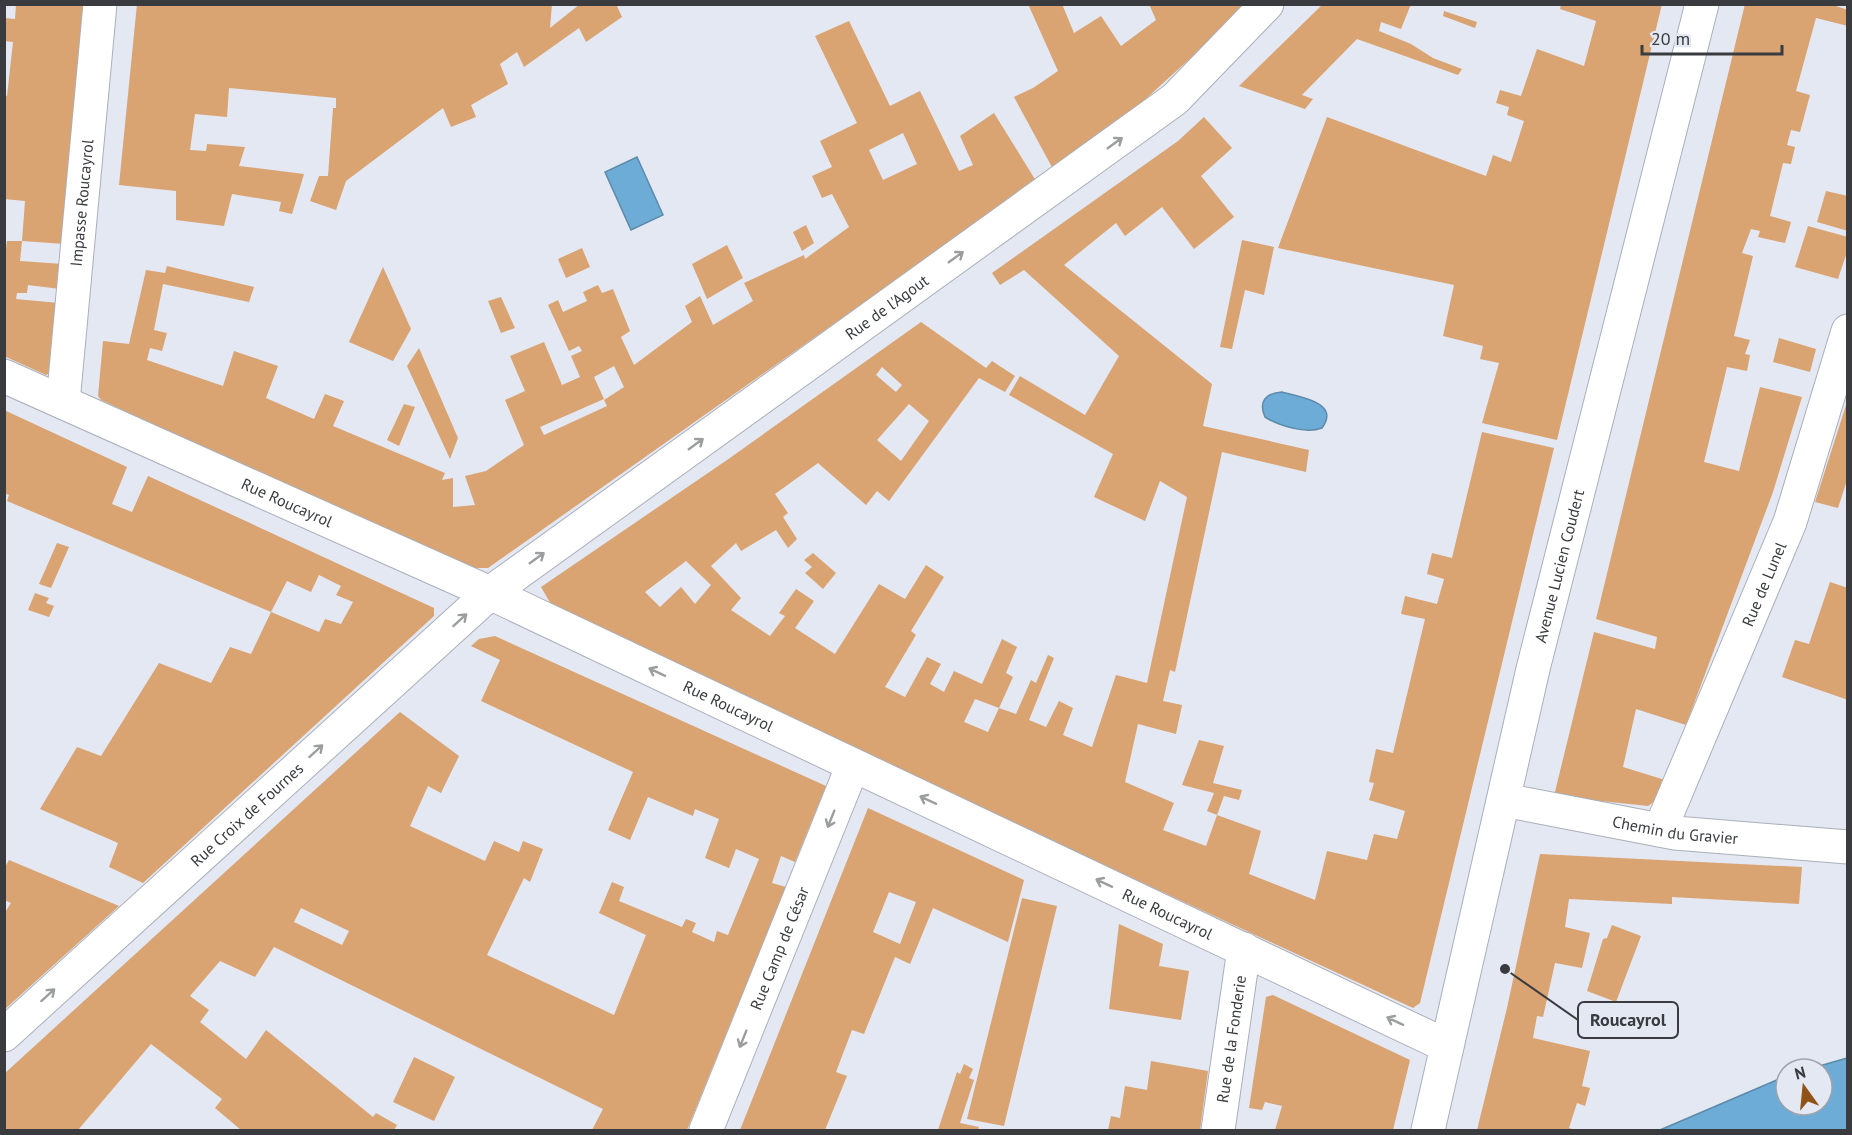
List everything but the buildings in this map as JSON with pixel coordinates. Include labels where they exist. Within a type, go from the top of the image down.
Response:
[{"type":"street","name":"Impasse Roucayrol","points":[[63,402],[100,4]]},
{"type":"street","name":"Rue de l'Agout","points":[[490,592],[1175,99],[1267,4]]},
{"type":"street","name":"Avenue Lucien Coudert","points":[[1428,1131],[1533,669],[1702,4]]},
{"type":"street","name":"Rue de Lunel","points":[[1660,830],[1790,522],[1848,331]]},
{"type":"street","name":"Rue Roucayrol","points":[[4,376],[490,592],[1447,1046]]},
{"type":"street","name":"Rue Croix de Fournes","points":[[4,1035],[490,592]]},
{"type":"street","name":"Rue Camp de César","points":[[706,1131],[853,765]]},
{"type":"street","name":"Chemin du Gravier","points":[[1504,800],[1660,830],[1848,847]]},
{"type":"street","name":"Rue de la Fonderie","points":[[1218,1131],[1244,949]]},
{"type":"water","points":[[637,157],[663,215],[631,230],[605,172]]},
{"type":"water","points":[[1282,392],[1315,402],[1322,407],[1326,412],[1326,419],[1322,428],[1308,430],[1293,428],[1265,417],[1262,406],[1265,399],[1272,394]]},
{"type":"water","points":[[1847,1058],[1847,1130],[1660,1130],[1774,1081],[1774,1117],[1834,1117],[1834,1062]]},
{"type":"place","name":"Roucayrol","points":[[1505,969]]}]
